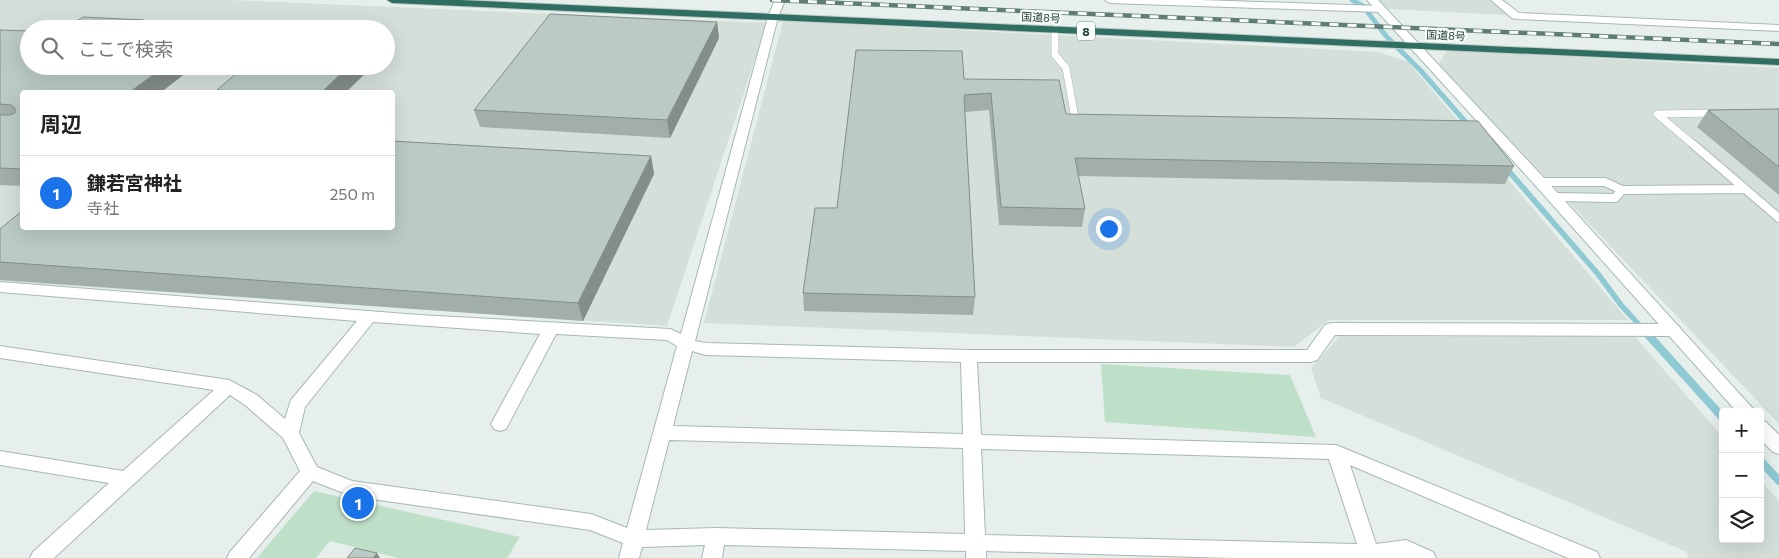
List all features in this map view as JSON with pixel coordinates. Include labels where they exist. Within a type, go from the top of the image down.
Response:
[{"type":"highway","name":"国道8号","points":[[392,0],[1779,62]]},
{"type":"street","points":[[629,558],[773,17],[780,0]]},
{"type":"street","points":[[1110,0],[1380,10]]},
{"type":"street","points":[[1372,0],[1417,46],[1743,408]]},
{"type":"street","points":[[1496,0],[1516,16],[1779,28]]},
{"type":"street","points":[[0,287],[550,330],[670,335],[686,344],[706,349],[969,356],[1311,356],[1331,329],[1673,330]]},
{"type":"street","points":[[290,434],[297,405],[369,317]]},
{"type":"street","points":[[500,424],[550,330]]},
{"type":"street","points":[[0,352],[229,386],[251,400],[290,434],[310,472],[351,488],[591,522],[634,539],[716,536],[976,551],[1370,555],[1406,549],[1426,558]]},
{"type":"street","points":[[969,356],[976,551]]},
{"type":"street","points":[[40,558],[229,386]]},
{"type":"street","points":[[1764,431],[1779,447]]},
{"type":"street","points":[[663,433],[1336,452],[1590,558]]},
{"type":"street","points":[[1336,452],[1370,555]]},
{"type":"street","points":[[0,458],[128,479]]},
{"type":"street","points":[[237,558],[310,472]]},
{"type":"street","points":[[712,558],[716,536]]},
{"type":"lane","points":[[1055,30],[1055,55],[1066,68],[1074,118]]},
{"type":"lane","points":[[1723,113],[1657,114],[1779,218]]},
{"type":"lane","points":[[1540,182],[1605,182],[1622,190],[1745,189]]},
{"type":"lane","points":[[1554,197],[1614,198],[1622,190]]},
{"type":"shaded area","points":[[0,0],[228,0],[767,23],[667,326],[0,281]]},
{"type":"shaded area","points":[[1379,0],[1490,0],[1508,15],[1387,9]]},
{"type":"shaded area","points":[[783,21],[1379,52],[1408,62],[1628,320],[1329,320],[1294,347],[704,323]]},
{"type":"shaded area","points":[[1448,50],[1779,68],[1779,424],[1764,408],[1438,64]]},
{"type":"shaded area","points":[[1634,336],[1719,432],[1719,543],[1764,543],[1764,484],[1779,501],[1779,558],[1688,558],[1687,552],[1321,398],[1311,368],[1339,337]]},
{"type":"green space","points":[[1101,364],[1290,375],[1316,437],[1105,422]]},
{"type":"green space","points":[[314,491],[520,537],[507,558],[398,558],[330,541],[316,558],[257,558]]},
{"type":"building","points":[[550,14],[717,22],[667,120],[474,110]]},
{"type":"building","points":[[83,17],[144,20],[78,20]]},
{"type":"building","points":[[0,30],[20,31],[20,75],[153,75],[133,90],[20,90],[20,169],[0,168],[0,115],[15,113],[15,108],[11,105],[0,104]]},
{"type":"building","points":[[856,50],[962,51],[964,79],[1059,80],[1066,114],[1478,121],[1514,166],[1075,158],[1085,209],[1001,207],[991,93],[964,95],[975,297],[803,293],[815,208],[837,208]]},
{"type":"building","points":[[234,75],[340,75],[324,90],[217,90]]},
{"type":"building","points":[[1779,109],[1779,167],[1708,110]]},
{"type":"building","points":[[395,141],[651,156],[578,303],[0,262],[0,229],[20,213],[20,230],[395,230]]},
{"type":"building","points":[[355,548],[377,553],[373,558],[347,558]]},
{"type":"waterway","points":[[1352,0],[1363,6],[1386,36],[1421,71],[1470,127]]},
{"type":"waterway","points":[[1506,168],[1643,329]]},
{"type":"waterway","points":[[1642,328],[1719,414]]},
{"type":"waterway","points":[[1764,464],[1779,481]]},
{"type":"railway","points":[[772,0],[1779,44]]},
{"type":"place","name":"鎌若宮神社","points":[[358,503]]}]
